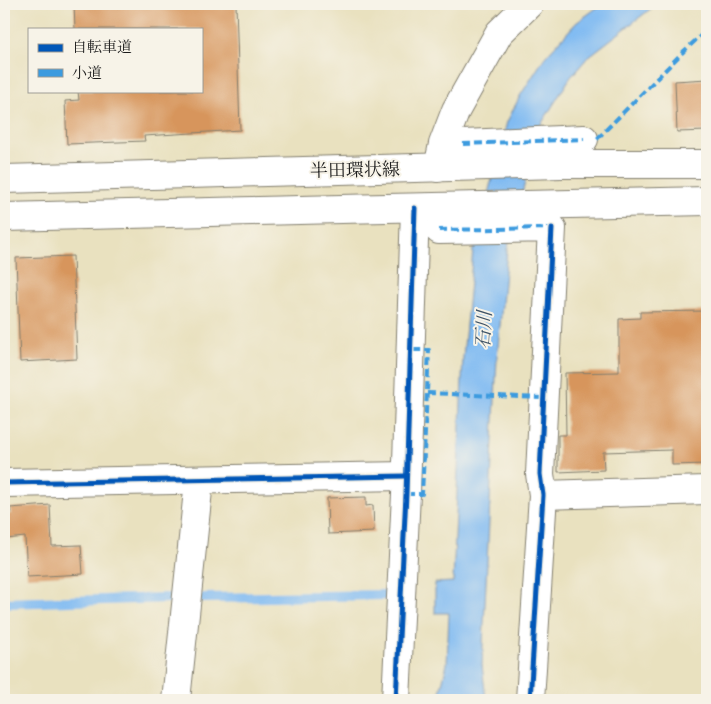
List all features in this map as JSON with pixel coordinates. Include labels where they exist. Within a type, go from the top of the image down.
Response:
[{"type":"street","points":[[528,4],[499,33],[456,110],[443,144],[452,160],[584,139]]},
{"type":"street","name":"半田環状線","points":[[4,179],[452,160],[562,164],[707,164]]},
{"type":"street","points":[[4,218],[551,216],[707,202]]},
{"type":"street","points":[[396,700],[406,476],[432,215]]},
{"type":"street","points":[[530,700],[543,495],[540,474],[551,216]]},
{"type":"street","points":[[4,483],[406,476]]},
{"type":"street","points":[[176,700],[199,480]]},
{"type":"street","points":[[543,495],[707,490]]},
{"type":"water","name":"石川","points":[[602,4],[657,4],[588,57],[570,78],[540,126],[507,250],[497,358],[482,665],[486,700],[438,700],[447,664],[449,613],[435,613],[435,583],[453,582],[463,357],[473,250],[507,122],[520,96],[545,57],[576,23]]},
{"type":"building","points":[[74,4],[236,4],[240,130],[144,136],[145,141],[67,144],[65,101],[79,100],[78,92],[202,92],[202,28],[75,28]]},
{"type":"building","points":[[707,79],[707,131],[677,132],[675,81]]},
{"type":"building","points":[[73,256],[77,359],[20,362],[16,258]]},
{"type":"building","points":[[707,311],[707,464],[672,465],[672,450],[603,452],[604,470],[558,472],[558,435],[566,435],[565,373],[619,372],[619,319],[640,318],[640,312]]},
{"type":"building","points":[[366,497],[366,506],[373,505],[374,532],[328,534],[327,498]]},
{"type":"building","points":[[50,505],[52,546],[81,545],[83,574],[27,577],[25,537],[6,539],[5,514],[11,514],[10,508]]},
{"type":"waterway","points":[[204,598],[385,595]]},
{"type":"waterway","points":[[4,603],[170,598]]},
{"type":"marked path","points":[[597,139],[707,30]]},
{"type":"marked path","points":[[463,144],[584,139]]},
{"type":"marked path","points":[[439,230],[552,228]]},
{"type":"marked path","points":[[406,494],[422,494],[429,350],[410,350]]},
{"type":"marked path","points":[[427,393],[543,398]]},
{"type":"cycle path","points":[[396,700],[406,494],[415,208]]},
{"type":"cycle path","points":[[530,700],[543,495],[540,474],[552,228]]},
{"type":"cycle path","points":[[4,483],[406,476]]}]
